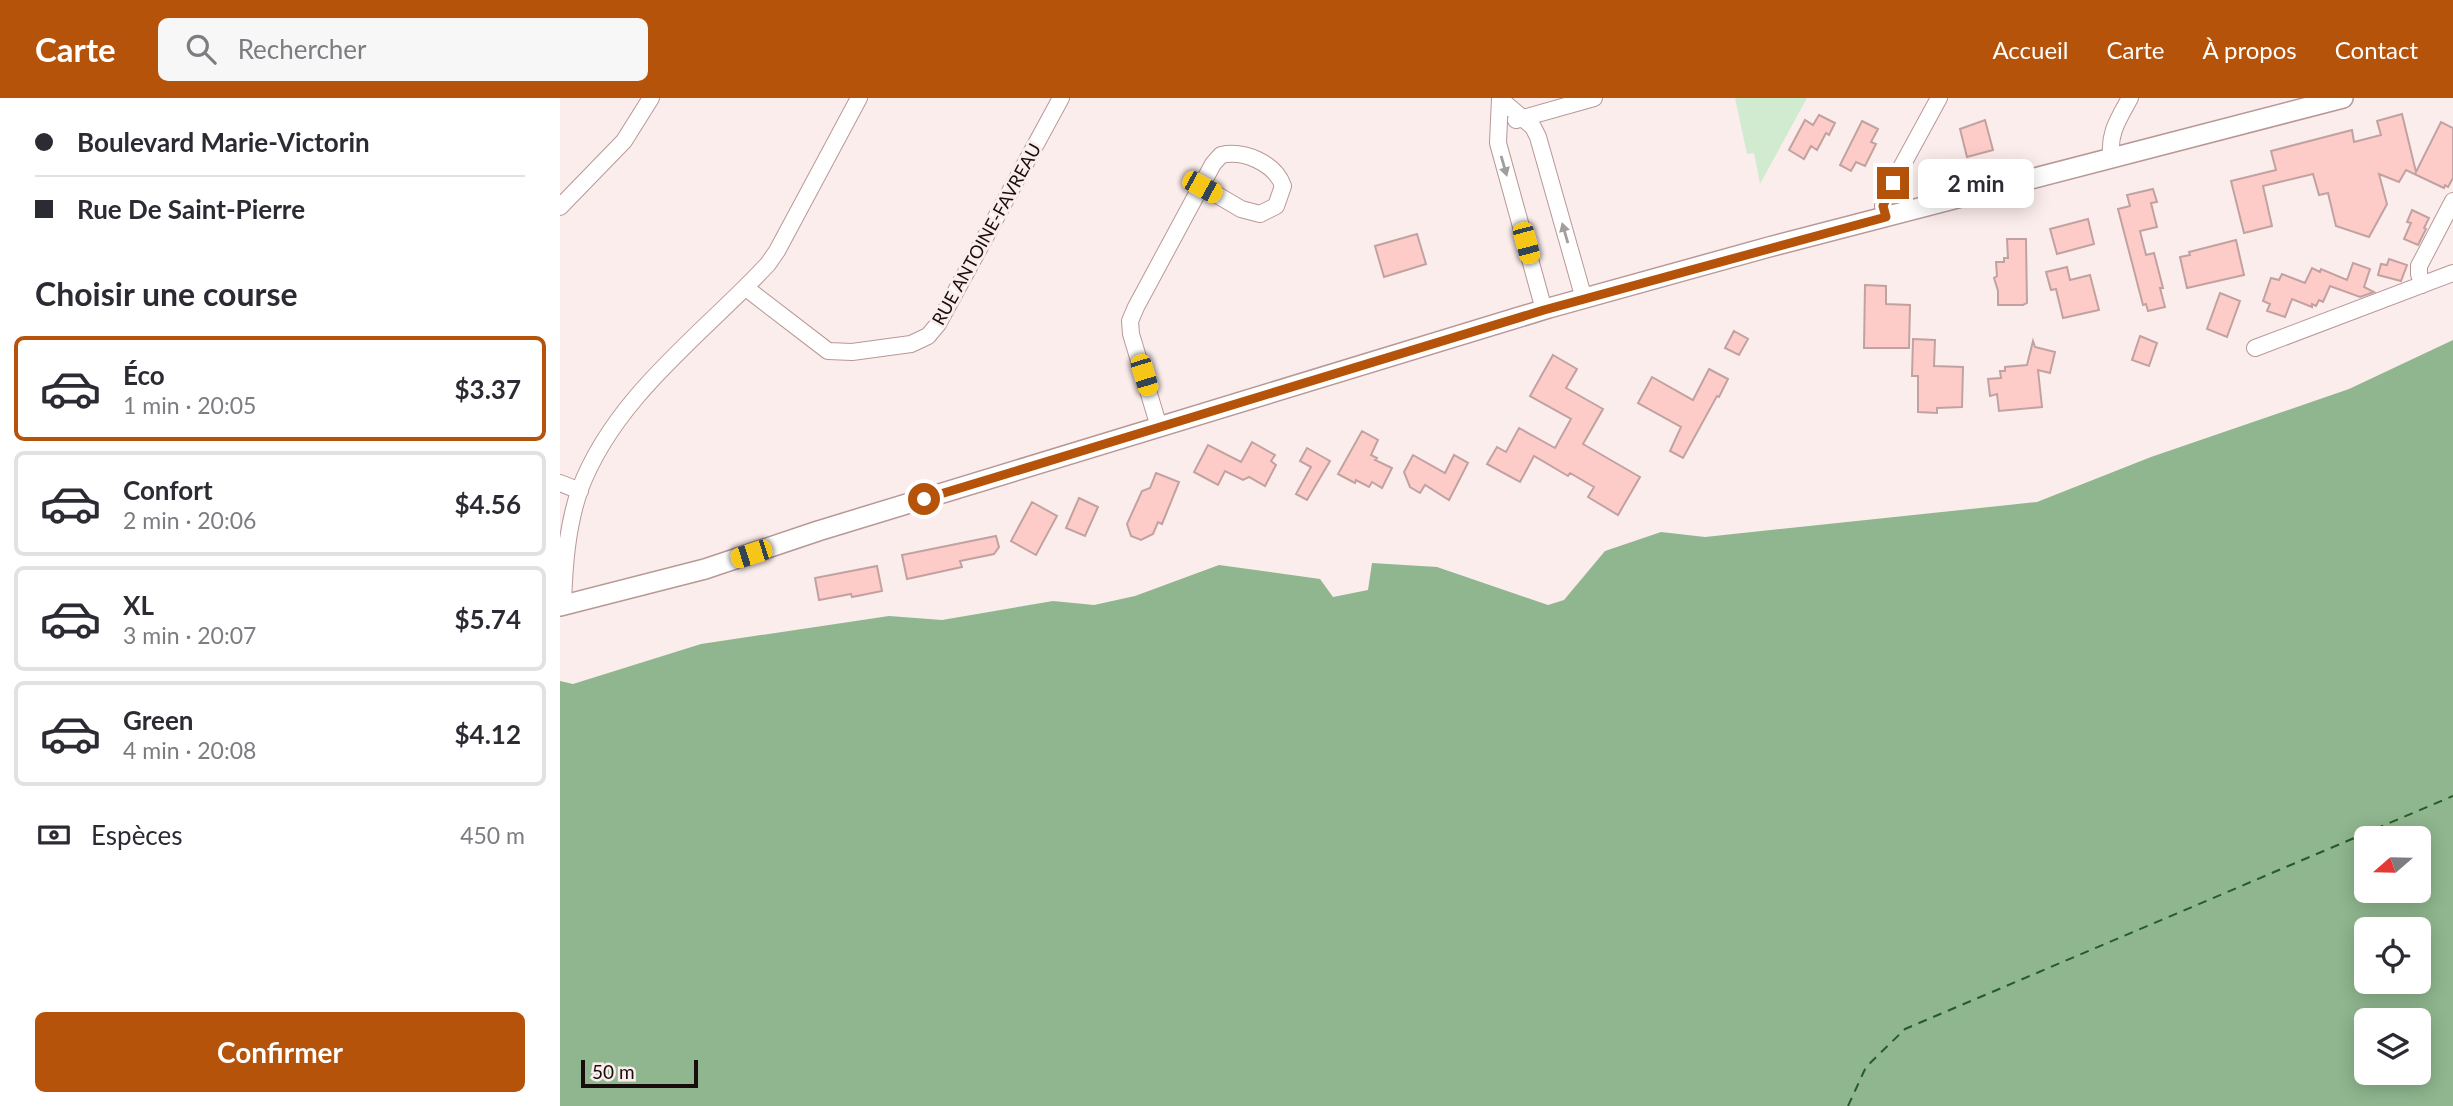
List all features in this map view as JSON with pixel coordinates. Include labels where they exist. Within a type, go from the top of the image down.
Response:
[{"type":"street","points":[[560,207],[624,141],[651,98]]},
{"type":"street","points":[[859,98],[777,251],[746,288],[676,355],[632,403],[592,464],[580,491],[569,538],[562,606],[705,569],[818,531],[1544,310],[1886,217],[2343,98]]},
{"type":"street","name":"RUE ANTOINE-FAVREAU","points":[[746,288],[828,351],[852,352],[921,341],[938,324],[1061,98]]},
{"type":"street","points":[[1500,98],[1532,127],[1538,137],[1584,299]]},
{"type":"street","points":[[1500,98],[1498,143],[1544,310]]},
{"type":"street","points":[[1498,125],[1594,98]]},
{"type":"street","points":[[1886,217],[1883,206],[1885,197],[1939,98]]},
{"type":"street","points":[[2112,159],[2109,145],[2111,134],[2130,98]]},
{"type":"street","points":[[1159,427],[1131,334],[1130,321],[1213,164],[1222,155],[1241,153],[1275,170],[1283,186],[1276,206],[1260,214],[1241,209],[1202,187]]},
{"type":"street","points":[[2422,285],[2418,274],[2419,266],[2453,201]]},
{"type":"street","points":[[2255,348],[2453,273]]},
{"type":"street","points":[[560,483],[580,491]]},
{"type":"shaded area","points":[[1735,98],[1807,98],[1760,184],[1754,153],[1747,154]]},
{"type":"shaded area","points":[[2453,340],[2453,1106],[560,1106],[560,681],[573,684],[701,644],[889,616],[942,620],[1053,601],[1094,605],[1135,596],[1219,565],[1320,579],[1333,597],[1368,590],[1372,563],[1437,567],[1548,605],[1564,600],[1605,551],[1661,532],[1705,537],[2037,502],[2151,457],[2349,389]]},
{"type":"building","points":[[2402,114],[2416,172],[2441,122],[2453,128],[2453,178],[2448,187],[2445,185],[2444,188],[2406,170],[2399,182],[2379,174],[2387,204],[2369,237],[2336,226],[2328,193],[2319,195],[2313,174],[2263,186],[2272,226],[2244,233],[2231,181],[2276,170],[2271,151],[2352,130],[2354,142],[2381,135],[2377,121]]},
{"type":"building","points":[[1819,115],[1835,123],[1817,150],[1811,146],[1804,159],[1789,150],[1805,120],[1813,125]]},
{"type":"building","points":[[1985,120],[1993,150],[1967,157],[1960,129]]},
{"type":"building","points":[[1862,121],[1878,129],[1871,142],[1876,144],[1865,166],[1856,162],[1851,171],[1840,165]]},
{"type":"building","points":[[2153,189],[2157,202],[2151,203],[2157,227],[2140,231],[2146,255],[2154,253],[2165,307],[2148,311],[2146,304],[2143,305],[2118,209],[2130,206],[2127,195]]},
{"type":"building","points":[[2412,210],[2429,218],[2418,245],[2404,239],[2411,223],[2407,222]]},
{"type":"building","points":[[2088,219],[2094,244],[2057,254],[2050,229]]},
{"type":"building","points":[[1417,234],[1426,264],[1384,277],[1375,246]]},
{"type":"building","points":[[2007,239],[2026,239],[2027,303],[2023,305],[1998,305],[1994,278],[1997,276],[1996,262],[2004,262],[2004,258],[2008,258]]},
{"type":"building","points":[[2236,240],[2244,275],[2187,288],[2180,257],[2190,255],[2189,252]]},
{"type":"building","points":[[2389,259],[2407,265],[2401,281],[2378,275],[2381,264],[2387,265]]},
{"type":"building","points":[[2353,263],[2370,269],[2364,287],[2374,292],[2360,297],[2330,286],[2323,302],[2319,300],[2316,306],[2292,299],[2285,317],[2267,311],[2270,304],[2263,301],[2271,278],[2279,280],[2282,274],[2305,283],[2312,268],[2347,280]]},
{"type":"building","points":[[2067,267],[2070,280],[2090,275],[2099,310],[2063,318],[2056,289],[2051,290],[2046,272]]},
{"type":"building","points":[[1865,285],[1886,286],[1886,304],[1910,305],[1909,348],[1864,348]]},
{"type":"building","points":[[2220,293],[2240,301],[2227,337],[2207,329]]},
{"type":"building","points":[[1734,331],[1748,339],[1739,355],[1725,348]]},
{"type":"building","points":[[2140,336],[2157,343],[2149,366],[2132,360]]},
{"type":"building","points":[[1913,339],[1935,340],[1934,366],[1963,367],[1962,407],[1937,408],[1937,413],[1918,412],[1918,376],[1912,376]]},
{"type":"building","points":[[2033,341],[2035,347],[2055,352],[2050,373],[2038,370],[2042,407],[1999,411],[1997,394],[1990,396],[1988,379],[2001,378],[2000,371],[2005,371],[2005,367],[2027,365]]},
{"type":"building","points":[[1553,355],[1577,369],[1566,388],[1603,409],[1583,444],[1640,477],[1618,515],[1588,497],[1594,487],[1570,473],[1568,476],[1534,456],[1520,482],[1487,464],[1497,447],[1506,452],[1519,428],[1555,448],[1571,419],[1530,396]]},
{"type":"building","points":[[1709,369],[1728,379],[1683,458],[1670,451],[1681,427],[1638,403],[1652,377],[1693,400]]},
{"type":"building","points":[[1362,431],[1378,440],[1371,455],[1377,458],[1375,460],[1392,468],[1382,488],[1372,482],[1369,487],[1356,480],[1355,483],[1338,474]]},
{"type":"building","points":[[1252,442],[1275,455],[1271,461],[1276,465],[1265,486],[1249,477],[1243,480],[1225,471],[1218,485],[1194,472],[1208,445],[1241,462]]},
{"type":"building","points":[[1307,448],[1330,461],[1307,500],[1296,494],[1311,467],[1300,461]]},
{"type":"building","points":[[1413,455],[1445,473],[1454,455],[1468,463],[1449,500],[1425,485],[1420,493],[1410,487],[1404,472]]},
{"type":"building","points":[[1156,473],[1179,482],[1162,524],[1158,522],[1153,534],[1141,540],[1131,536],[1127,524],[1142,491],[1150,488]]},
{"type":"building","points":[[1079,498],[1098,507],[1085,536],[1066,528]]},
{"type":"building","points":[[1032,502],[1057,516],[1036,555],[1011,541]]},
{"type":"building","points":[[996,536],[999,547],[994,554],[960,561],[962,567],[907,579],[902,555]]},
{"type":"building","points":[[877,566],[882,591],[819,600],[815,578]]},
{"type":"ferry route","points":[[1848,1106],[1866,1067],[1905,1029],[2453,796]]},
{"type":"route","points":[[924,499],[1544,310],[1886,217],[1883,206],[1893,183]]}]
